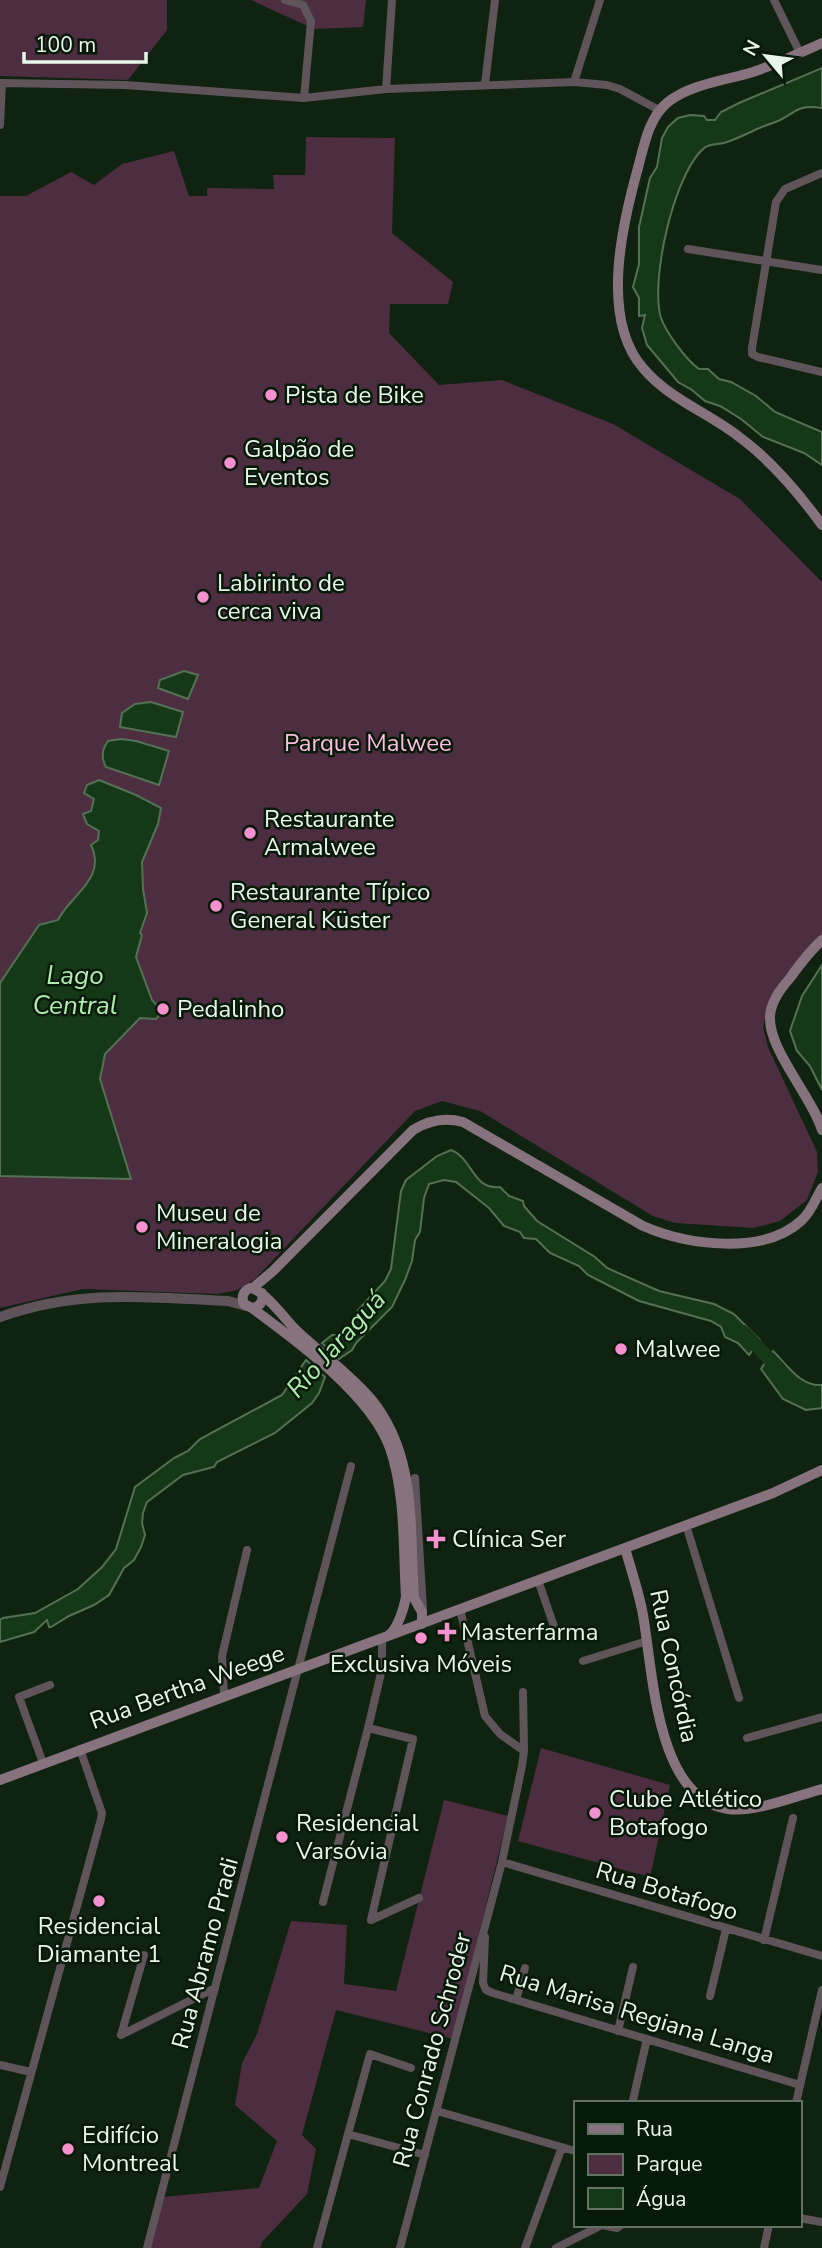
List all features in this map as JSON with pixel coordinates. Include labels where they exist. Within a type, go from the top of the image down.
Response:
[{"type":"main road","points":[[822,43],[765,68],[677,96],[659,110],[643,147],[621,241],[618,278],[626,340],[635,358],[660,386],[737,435],[764,456],[822,524]]},
{"type":"main road","points":[[822,940],[808,953],[784,985],[770,1016],[774,1039],[822,1130]]},
{"type":"main road","points":[[300,1340],[249,1307],[242,1297],[256,1290],[413,1130],[441,1119],[463,1122],[643,1226],[670,1236],[743,1244],[771,1239],[803,1220],[822,1188]]},
{"type":"main road","points":[[249,1307],[261,1303],[256,1290]]},
{"type":"main road","points":[[256,1290],[300,1340],[370,1398],[397,1443],[409,1493],[414,1598],[423,1615],[422,1624]]},
{"type":"main road","points":[[337,1373],[367,1409],[386,1438],[399,1488],[406,1597],[400,1620],[395,1629],[385,1637]]},
{"type":"main road","name":"Rua Bertha Weege","points":[[0,1780],[789,1487],[822,1470]]},
{"type":"main road","name":"Rua Concórdia","points":[[625,1548],[640,1602],[665,1741],[678,1773],[691,1790],[714,1806],[729,1810],[753,1807],[822,1789]]},
{"type":"main road","points":[[404,1605],[443,1615]]},
{"type":"main road","points":[[400,1620],[408,1629]]},
{"type":"street","points":[[285,0],[303,5],[312,22],[304,98]]},
{"type":"street","points":[[386,89],[392,0]]},
{"type":"street","points":[[485,84],[495,0]]},
{"type":"street","points":[[574,82],[600,0]]},
{"type":"street","points":[[774,0],[800,53]]},
{"type":"street","points":[[0,125],[1,83],[125,85],[304,98],[386,89],[574,82],[620,89],[659,110]]},
{"type":"street","points":[[822,173],[785,189],[776,202],[752,354],[822,372]]},
{"type":"street","points":[[688,248],[822,270]]},
{"type":"street","points":[[228,1301],[256,1290]]},
{"type":"street","points":[[0,1317],[59,1300],[93,1296],[228,1301],[249,1307]]},
{"type":"street","name":"Rua Abramo Pradi","points":[[146,2248],[351,1466]]},
{"type":"street","points":[[415,1478],[420,1607]]},
{"type":"street","points":[[686,1525],[739,1698]]},
{"type":"street","points":[[224,1695],[222,1656],[247,1550]]},
{"type":"street","points":[[538,1580],[558,1639]]},
{"type":"street","points":[[460,1609],[485,1716],[500,1734],[524,1751]]},
{"type":"street","points":[[323,1902],[382,1669],[385,1637]]},
{"type":"street","points":[[583,1661],[647,1641]]},
{"type":"street","points":[[43,1763],[19,1697],[50,1685]]},
{"type":"street","name":"Rua Conrado Schroder","points":[[400,2248],[502,1861],[524,1751],[523,1692]]},
{"type":"street","points":[[747,1738],[822,1717]]},
{"type":"street","points":[[368,1728],[413,1740],[370,1920],[419,1898]]},
{"type":"street","points":[[0,2187],[101,1819],[102,1813],[80,1749]]},
{"type":"street","points":[[764,1940],[793,1818]]},
{"type":"street","name":"Rua Botafogo","points":[[502,1861],[822,1956]]},
{"type":"street","name":"Rua Marisa Regiana Langa","points":[[486,1922],[483,1983],[486,1990],[800,2085]]},
{"type":"street","points":[[710,1996],[726,1929]]},
{"type":"street","points":[[144,1955],[121,2035],[215,1988]]},
{"type":"street","points":[[618,2031],[633,1967]]},
{"type":"street","points":[[516,2000],[524,1968]]},
{"type":"street","points":[[796,2101],[819,2017],[822,1990]]},
{"type":"street","points":[[633,2100],[647,2039]]},
{"type":"street","points":[[317,2248],[370,2054],[411,2068]]},
{"type":"street","points":[[0,2064],[31,2072]]},
{"type":"street","points":[[437,2111],[574,2151]]},
{"type":"street","points":[[348,2134],[425,2155]]},
{"type":"street","points":[[0,2140],[12,2143]]},
{"type":"street","points":[[525,2248],[562,2147]]},
{"type":"street","points":[[801,2218],[822,2221]]},
{"type":"street","points":[[556,2248],[598,2227]]},
{"type":"street","points":[[764,2248],[769,2227]]},
{"type":"green space","points":[[0,0],[167,0],[167,30],[128,80],[0,76]]},
{"type":"green space","points":[[251,0],[366,0],[363,27],[314,29]]},
{"type":"green space","name":"Parque Malwee","points":[[306,137],[395,138],[392,233],[453,282],[448,304],[390,304],[389,333],[439,385],[502,380],[613,424],[740,499],[822,582],[822,936],[782,979],[768,1004],[763,1027],[768,1047],[817,1152],[818,1172],[807,1200],[780,1221],[753,1228],[675,1223],[653,1216],[480,1111],[442,1101],[415,1111],[255,1279],[237,1290],[218,1294],[83,1289],[0,1308],[0,196],[26,196],[71,172],[94,185],[122,164],[174,151],[189,196],[207,196],[207,188],[274,189],[273,175],[305,175]]},
{"type":"green space","name":"Clube Atlético Botafogo","points":[[541,1748],[670,1785],[650,1877],[518,1841]]},
{"type":"green space","points":[[444,1800],[508,1816],[453,2039],[336,2010],[302,2135],[316,2149],[307,2194],[262,2242],[260,2248],[148,2248],[163,2197],[259,2188],[277,2141],[235,2105],[242,2063],[257,2034],[291,1921],[347,1925],[344,1984],[396,1991]]},
{"type":"water","points":[[822,68],[822,108],[806,107],[724,143],[707,146],[690,166],[666,232],[658,301],[667,331],[699,369],[708,369],[719,379],[731,382],[756,396],[775,412],[822,432],[822,465],[804,453],[763,437],[741,419],[720,406],[705,401],[678,382],[647,345],[642,328],[645,315],[639,316],[639,298],[633,287],[639,264],[639,227],[650,178],[657,167],[662,138],[668,127],[678,118],[690,115],[715,120],[721,112],[739,103]]},
{"type":"water","points":[[184,671],[198,675],[188,699],[158,688],[160,680]]},
{"type":"water","points":[[151,702],[183,712],[176,737],[120,727],[122,713],[135,704]]},
{"type":"water","points":[[121,739],[169,751],[159,785],[106,767],[103,750],[106,744],[108,741]]},
{"type":"water","name":"Lago Central","points":[[99,780],[161,808],[158,824],[142,862],[147,913],[136,957],[152,1000],[162,1011],[156,1019],[140,1018],[105,1054],[100,1079],[131,1179],[0,1176],[0,983],[39,925],[58,920],[91,877],[95,857],[91,845],[98,840],[99,831],[87,824],[83,814],[91,811],[94,799],[84,793],[87,785]]},
{"type":"water","points":[[822,965],[822,1090],[810,1066],[797,1051],[790,1031],[802,996]]},
{"type":"water","points":[[451,1150],[464,1160],[484,1184],[500,1187],[509,1196],[523,1201],[537,1221],[595,1257],[607,1268],[659,1291],[714,1304],[734,1314],[760,1340],[749,1355],[738,1343],[725,1337],[721,1327],[711,1321],[639,1301],[588,1275],[579,1266],[550,1253],[536,1239],[524,1238],[520,1232],[504,1226],[489,1208],[456,1182],[444,1180],[429,1184],[412,1261],[392,1307],[352,1350],[339,1359],[322,1343],[332,1335],[350,1332],[358,1310],[385,1281],[391,1269],[401,1191],[406,1180],[437,1156]]},
{"type":"water","points":[[773,1351],[801,1379],[814,1385],[822,1385],[822,1408],[806,1410],[783,1399],[761,1369]]},
{"type":"water","points":[[306,1360],[325,1377],[312,1403],[275,1433],[217,1462],[214,1467],[183,1475],[147,1502],[143,1513],[145,1535],[141,1547],[134,1560],[124,1568],[109,1595],[51,1627],[47,1620],[34,1632],[0,1642],[0,1620],[35,1613],[78,1589],[102,1567],[116,1549],[135,1487],[188,1451],[200,1439],[282,1395]]},
{"type":"waterway","name":"Rio Jaraguá","points":[[743,1332],[780,1370]]},
{"type":"place","name":"Pista de Bike","points":[[271,395]]},
{"type":"place","name":"Galpão de Eventos","points":[[230,463]]},
{"type":"place","name":"Labirinto de cerca viva","points":[[203,597]]},
{"type":"place","name":"Restaurante Armalwee","points":[[250,833]]},
{"type":"place","name":"Restaurante Típico General Küster","points":[[216,906]]},
{"type":"place","name":"Pedalinho","points":[[163,1009]]},
{"type":"place","name":"Museu de Mineralogia","points":[[142,1227]]},
{"type":"place","name":"Malwee","points":[[621,1349]]},
{"type":"place","name":"Clínica Ser","points":[[436,1539]]},
{"type":"place","name":"Masterfarma","points":[[447,1632]]},
{"type":"place","name":"Exclusiva Móveis","points":[[421,1638]]},
{"type":"place","name":"Clube Atlético Botafogo","points":[[595,1813]]},
{"type":"place","name":"Residencial Varsóvia","points":[[282,1837]]},
{"type":"place","name":"Residencial Diamante 1","points":[[99,1901]]},
{"type":"place","name":"Edifício Montreal","points":[[68,2149]]}]
